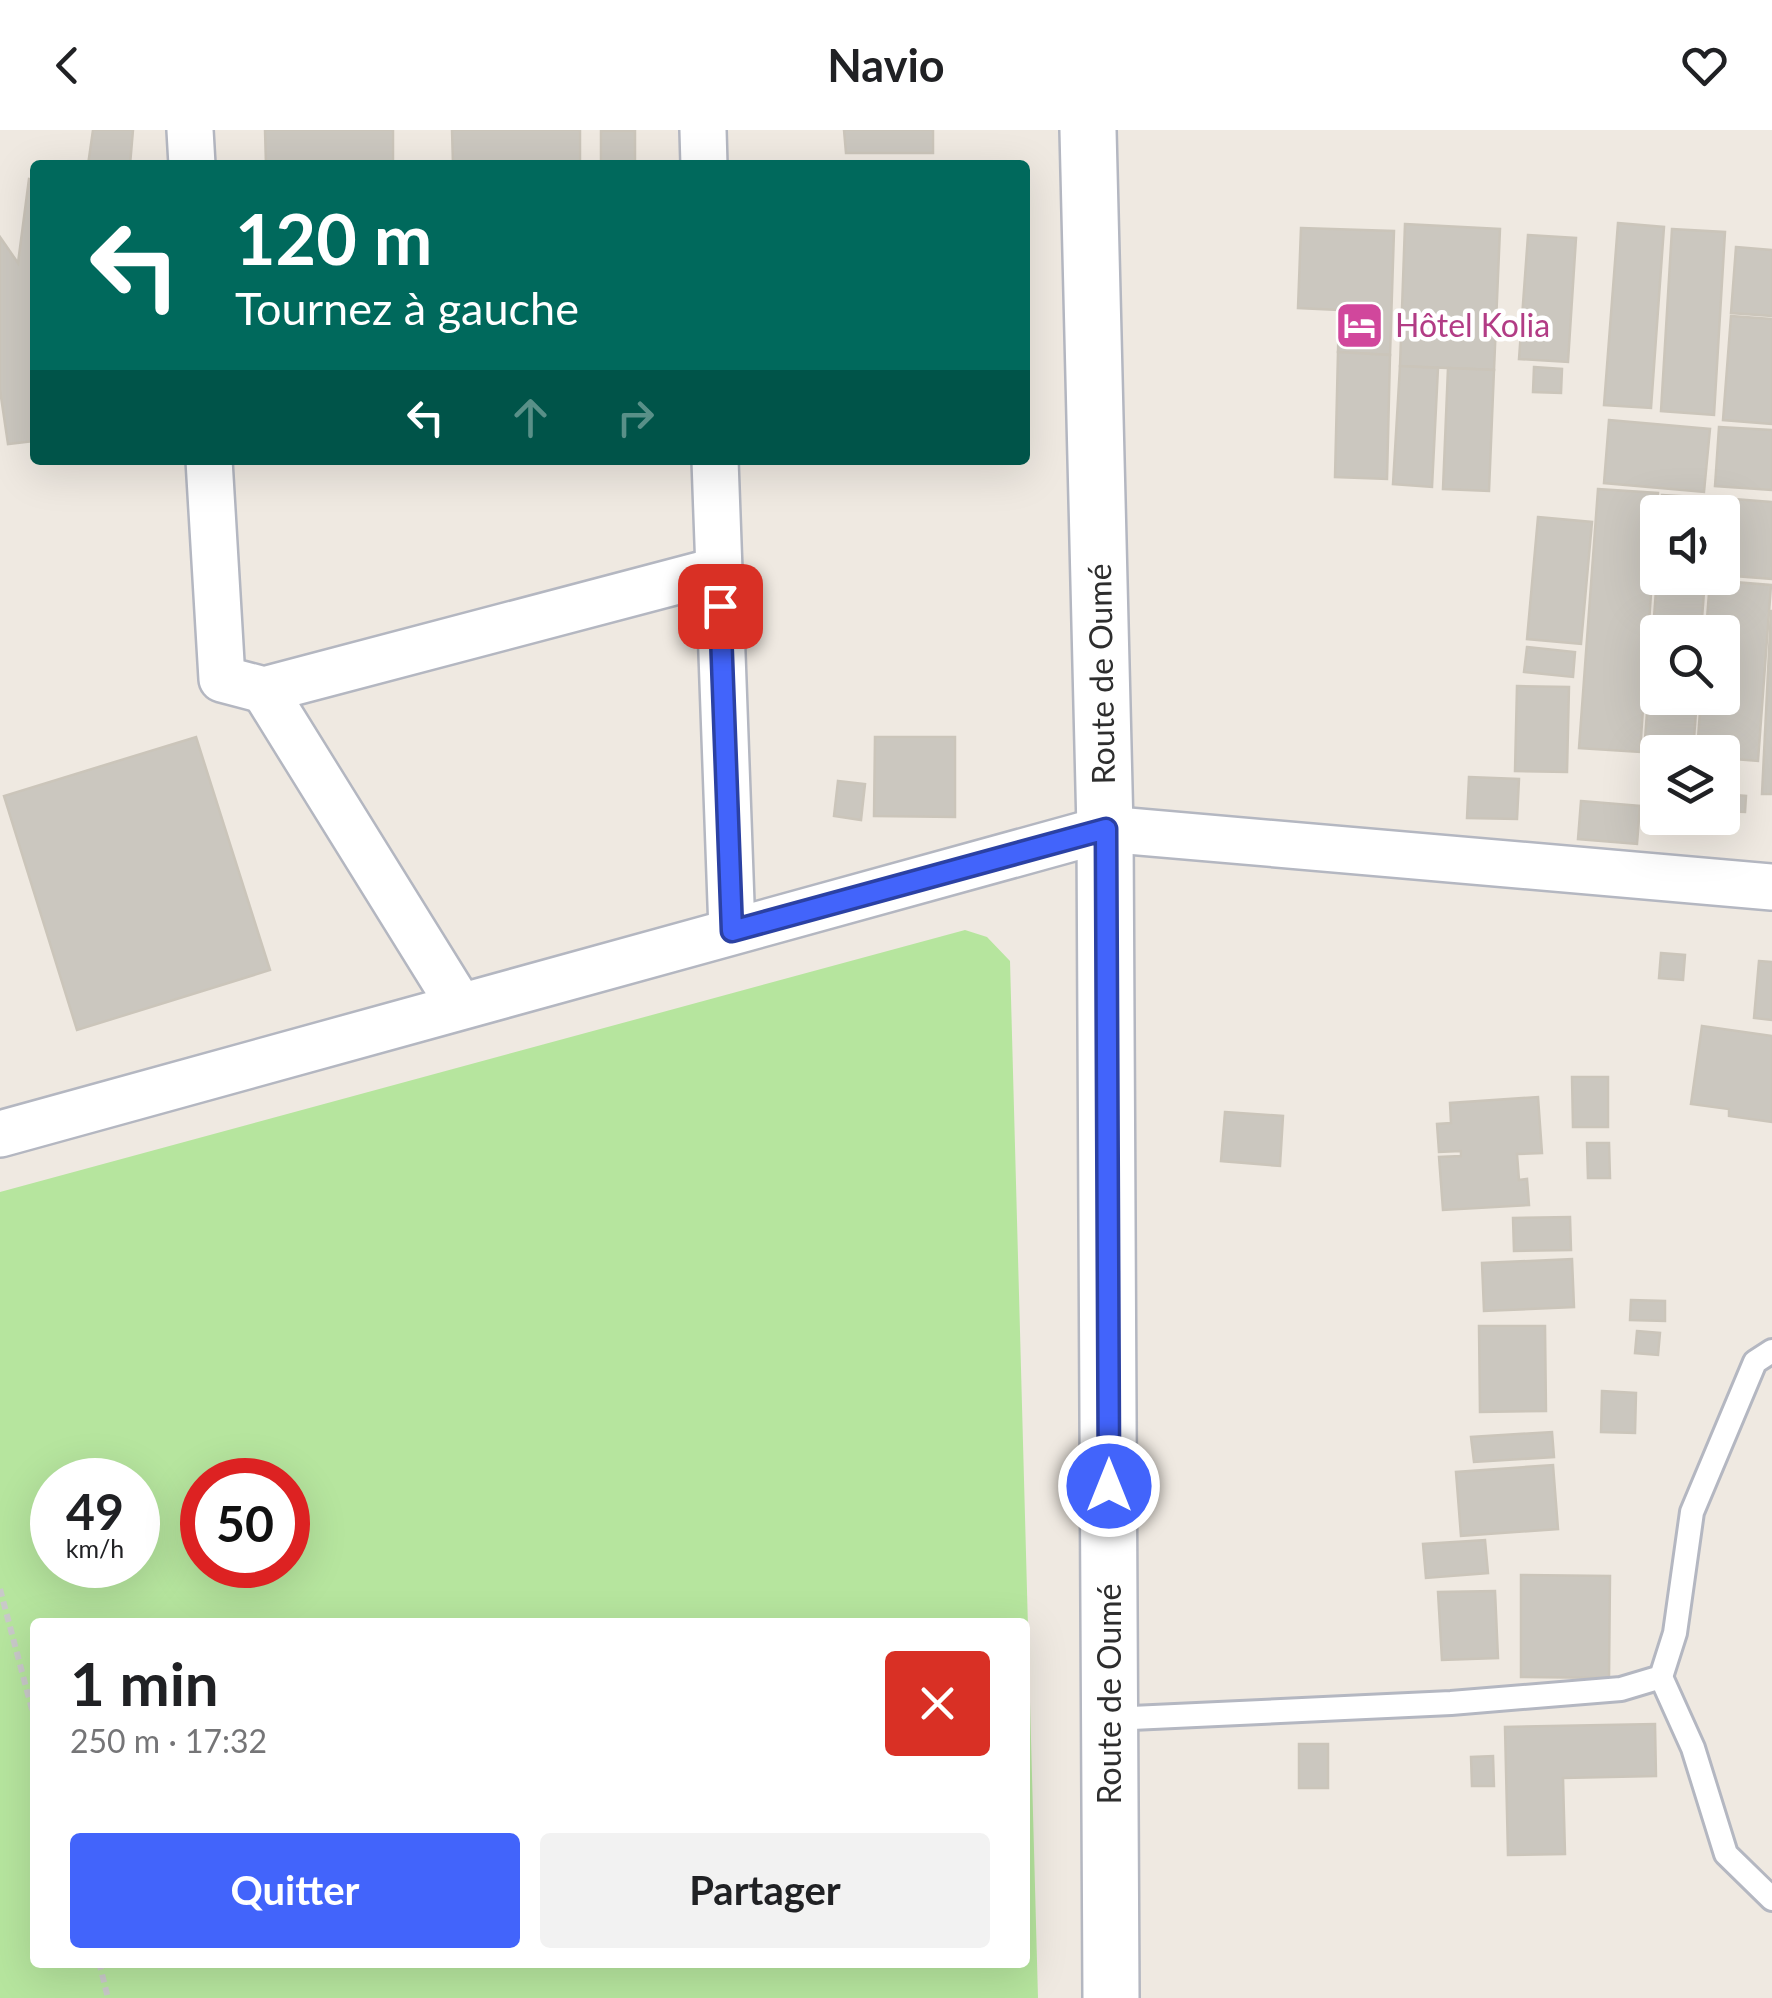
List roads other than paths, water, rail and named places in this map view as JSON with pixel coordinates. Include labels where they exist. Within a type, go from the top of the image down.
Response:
[{"type":"main road","name":"Route de Oumé","points":[[1088,130],[1106,829],[1110,1998]]},
{"type":"street","points":[[190,130],[192,160]]},
{"type":"street","points":[[703,130],[704,160]]},
{"type":"street","points":[[209,465],[222,679],[264,690],[719,570]]},
{"type":"street","points":[[715,465],[732,931]]},
{"type":"street","points":[[264,690],[460,1006]]},
{"type":"street","points":[[0,1134],[1106,829],[1772,887]]},
{"type":"lane","points":[[1772,1351],[1754,1362],[1692,1512],[1675,1633],[1661,1677],[1692,1748],[1726,1854],[1772,1898]]},
{"type":"lane","points":[[1110,1718],[1451,1703],[1621,1689],[1661,1677]]},
{"type":"place","name":"Hôtel Kolia","points":[[1360,326]]}]
